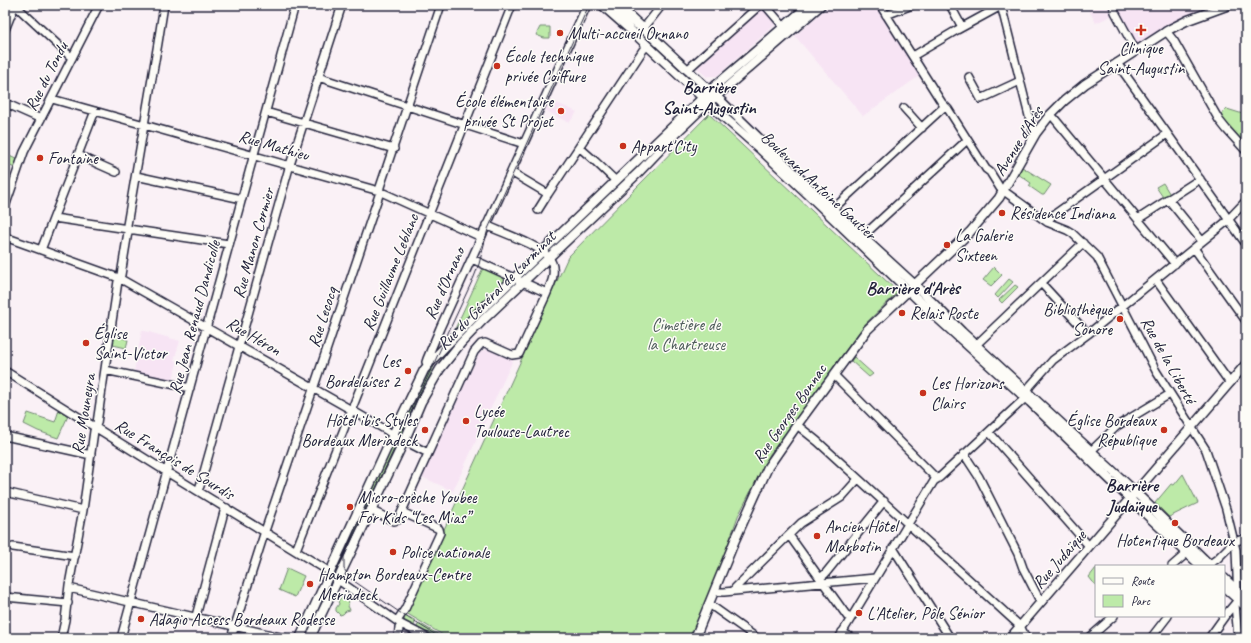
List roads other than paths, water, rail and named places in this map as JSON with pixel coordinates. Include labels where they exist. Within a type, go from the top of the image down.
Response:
[{"type":"main road","points":[[602,5],[650,48],[674,66],[709,97]]},
{"type":"main road","name":"Boulevard Antoine Gautier","points":[[618,5],[687,70],[709,97],[761,150],[908,290]]},
{"type":"main road","points":[[709,97],[809,5]]},
{"type":"main road","points":[[709,97],[821,5]]},
{"type":"main road","name":"Avenue d'Arès","points":[[908,290],[970,232],[1004,191],[1036,133],[1050,115],[1064,101],[1085,84],[1166,31],[1188,20],[1228,5]]},
{"type":"main road","name":"Boulevard Antoine Gautier","points":[[709,97],[741,126],[762,141],[915,284],[962,332]]},
{"type":"main road","name":"Rue du Général de Larminat","points":[[428,365],[454,337],[519,280],[546,254],[616,181],[709,97]]},
{"type":"main road","name":"Rue du Général de Larminat","points":[[546,254],[638,173],[709,97]]},
{"type":"main road","name":"Rue du Général de Larminat","points":[[310,638],[429,386],[463,340],[519,280]]},
{"type":"main road","points":[[908,290],[922,297],[941,316],[962,332],[1130,499],[1187,553],[1207,565]]},
{"type":"main road","points":[[908,290],[1136,492],[1207,565]]},
{"type":"main road","name":"Rue Georges Bonnac","points":[[695,638],[764,475],[775,456],[867,330],[908,290]]},
{"type":"main road","name":"Rue Judaïque","points":[[1010,638],[1246,364]]},
{"type":"main road","name":"Rue d'Ornano","points":[[300,638],[392,435],[428,365]]},
{"type":"main road","points":[[1225,579],[1237,590],[1240,601]]},
{"type":"main road","points":[[1225,588],[1246,607]]},
{"type":"street","points":[[5,30],[15,5],[72,58]]},
{"type":"street","name":"Rue du Tondu","points":[[5,207],[24,152],[99,5]]},
{"type":"street","name":"Rue Mouneyra","points":[[61,638],[68,603],[69,588],[83,510],[104,370],[128,232],[127,229],[164,5]]},
{"type":"street","name":"Rue Jean Renaud Dandicolle","points":[[121,638],[295,5]]},
{"type":"street","name":"Rue Manon Cormier","points":[[198,490],[290,165],[342,5]]},
{"type":"street","name":"Rue Lecocq","points":[[231,638],[441,5]]},
{"type":"street","name":"Rue Guillaume Leblanc","points":[[296,550],[512,5]]},
{"type":"street","name":"Rue d'Ornano","points":[[428,365],[426,362],[427,358],[587,5]]},
{"type":"street","name":"Boulevard Antoine Gautier","points":[[611,5],[624,17],[643,28]]},
{"type":"street","points":[[643,28],[662,5]]},
{"type":"street","points":[[687,70],[760,5]]},
{"type":"street","points":[[765,5],[784,27]]},
{"type":"street","name":"Rue de la Liberté","points":[[880,5],[986,169],[990,172],[1000,188],[1047,222],[1067,230],[1084,243],[1097,257],[1148,357],[1201,443],[1208,458],[1226,509],[1236,550],[1237,590]]},
{"type":"street","points":[[886,15],[912,5]]},
{"type":"street","points":[[950,5],[962,27]]},
{"type":"street","points":[[1113,5],[1114,12],[1136,51]]},
{"type":"street","points":[[912,56],[1001,6],[1033,130],[1036,133]]},
{"type":"street","points":[[1166,31],[1178,48],[1220,120],[1246,151]]},
{"type":"street","points":[[538,210],[643,50],[650,48]]},
{"type":"street","points":[[1117,63],[1246,244]]},
{"type":"street","points":[[318,77],[524,144]]},
{"type":"street","points":[[969,77],[981,98],[1020,81]]},
{"type":"street","name":"Rue Mathieu","points":[[52,99],[379,191],[481,238]]},
{"type":"street","points":[[5,102],[41,119]]},
{"type":"street","points":[[833,209],[946,106]]},
{"type":"street","points":[[904,108],[922,128]]},
{"type":"street","points":[[41,250],[95,111]]},
{"type":"street","points":[[266,112],[394,149]]},
{"type":"street","points":[[1050,115],[1175,264]]},
{"type":"street","points":[[1047,222],[1052,216],[1167,134]]},
{"type":"street","points":[[761,150],[762,141]]},
{"type":"street","points":[[863,236],[968,141]]},
{"type":"street","points":[[579,147],[616,181]]},
{"type":"street","points":[[78,156],[116,172]]},
{"type":"street","points":[[511,172],[548,194]]},
{"type":"street","points":[[136,176],[242,199]]},
{"type":"street","points":[[1138,219],[1200,179]]},
{"type":"street","points":[[1168,199],[1202,241]]},
{"type":"street","points":[[852,638],[841,635],[874,578],[934,481],[1022,401],[1030,386],[1053,360],[1156,280],[1228,220],[1246,201]]},
{"type":"street","points":[[54,218],[229,244]]},
{"type":"street","points":[[370,510],[396,521],[402,512],[472,357],[478,347],[485,343],[512,355],[517,355],[521,352],[547,292],[553,274],[552,264],[546,254],[535,247],[486,225]]},
{"type":"street","name":"Rue Héron","points":[[5,238],[119,278],[314,388],[404,441]]},
{"type":"street","points":[[976,345],[1084,243]]},
{"type":"street","points":[[1194,248],[1246,321]]},
{"type":"street","points":[[472,259],[547,292]]},
{"type":"street","points":[[1156,280],[1231,382]]},
{"type":"street","points":[[1041,283],[1088,334]]},
{"type":"street","points":[[104,370],[190,388]]},
{"type":"street","name":"Rue François de Sourdis","points":[[5,371],[330,572]]},
{"type":"street","points":[[834,375],[936,479]]},
{"type":"street","points":[[1091,451],[1118,426],[1170,394]]},
{"type":"street","points":[[797,425],[884,501],[1020,626],[1026,638]]},
{"type":"street","points":[[989,432],[1089,546]]},
{"type":"street","points":[[5,436],[91,455]]},
{"type":"street","points":[[404,441],[428,453]]},
{"type":"street","points":[[964,454],[979,477],[1018,554],[1023,568],[1039,599],[1042,601]]},
{"type":"street","points":[[735,591],[735,588],[801,523],[842,497],[858,479]]},
{"type":"street","points":[[5,492],[83,510]]},
{"type":"street","points":[[822,580],[825,574],[884,501]]},
{"type":"street","points":[[196,616],[224,512],[227,508]]},
{"type":"street","points":[[399,638],[405,609],[440,533],[440,530],[402,512]]},
{"type":"street","points":[[789,535],[847,616],[851,618]]},
{"type":"street","points":[[1207,565],[1217,559],[1234,542],[1246,538]]},
{"type":"street","points":[[13,547],[75,556]]},
{"type":"street","points":[[893,548],[950,638]]},
{"type":"street","points":[[1173,565],[1187,553]]},
{"type":"street","points":[[715,592],[735,591],[822,580],[874,578]]},
{"type":"street","points":[[338,580],[402,624],[428,638]]},
{"type":"street","points":[[69,588],[196,616],[285,638]]},
{"type":"street","points":[[5,597],[68,603]]},
{"type":"street","points":[[1225,616],[1240,601]]},
{"type":"street","points":[[1238,638],[1240,601]]},
{"type":"street","points":[[709,604],[757,638]]},
{"type":"street","points":[[1089,638],[1113,617]]},
{"type":"street","points":[[1151,638],[1167,617]]},
{"type":"street","points":[[1209,638],[1224,617]]},
{"type":"tram line","points":[[441,638],[405,616],[351,579],[344,569],[344,557],[474,277],[488,229],[589,5]]},
{"type":"place","name":"Clinique Saint-Augustin","points":[[1141,30]]},
{"type":"place","name":"Multi-accueil Ornano","points":[[560,33]]},
{"type":"place","name":"École technique privée Coiffure","points":[[497,66]]},
{"type":"place","name":"École élémentaire privée St Projet","points":[[561,111]]},
{"type":"place","name":"Appart'City","points":[[623,146]]},
{"type":"place","name":"Fontaine","points":[[40,158]]},
{"type":"place","name":"Résidence Indiana","points":[[1002,213]]},
{"type":"place","name":"La Galerie Sixteen","points":[[947,245]]},
{"type":"place","name":"Relais Poste","points":[[902,313]]},
{"type":"place","name":"Bibliothèque Sonore","points":[[1120,319]]},
{"type":"place","name":"Église Saint-Victor","points":[[86,343]]},
{"type":"place","name":"Les Bordelaises 2","points":[[408,371]]},
{"type":"place","name":"Les Horizons Clairs","points":[[923,393]]},
{"type":"place","name":"Lycée Toulouse-Lautrec","points":[[466,421]]},
{"type":"place","name":"Hôtel ibis Styles Bordeaux Meriadeck","points":[[425,430]]},
{"type":"place","name":"Église Bordeaux République","points":[[1164,430]]},
{"type":"place","name":"Micro-crèche Youbee For Kids “Les Mias”","points":[[350,507]]},
{"type":"place","name":"Hotentique Bordeaux","points":[[1175,523]]},
{"type":"place","name":"Ancien Hôtel Marbotin","points":[[817,536]]},
{"type":"place","name":"Police nationale","points":[[393,552]]},
{"type":"place","name":"Hampton Bordeaux-Centre Meriadeck","points":[[310,584]]},
{"type":"place","name":"L'Atelier, Pôle Sénior","points":[[859,613]]},
{"type":"place","name":"Adagio Access Bordeaux Rodesse","points":[[141,619]]},
{"type":"district","name":"Barrière Saint-Augustin","points":[[709,97]]},
{"type":"district","name":"Barrière d'Arès","points":[[913,288]]},
{"type":"district","name":"Barrière Judaïque","points":[[1132,495]]},
{"type":"park label","name":"Cimetière de la Chartreuse","points":[[686,334]]}]
